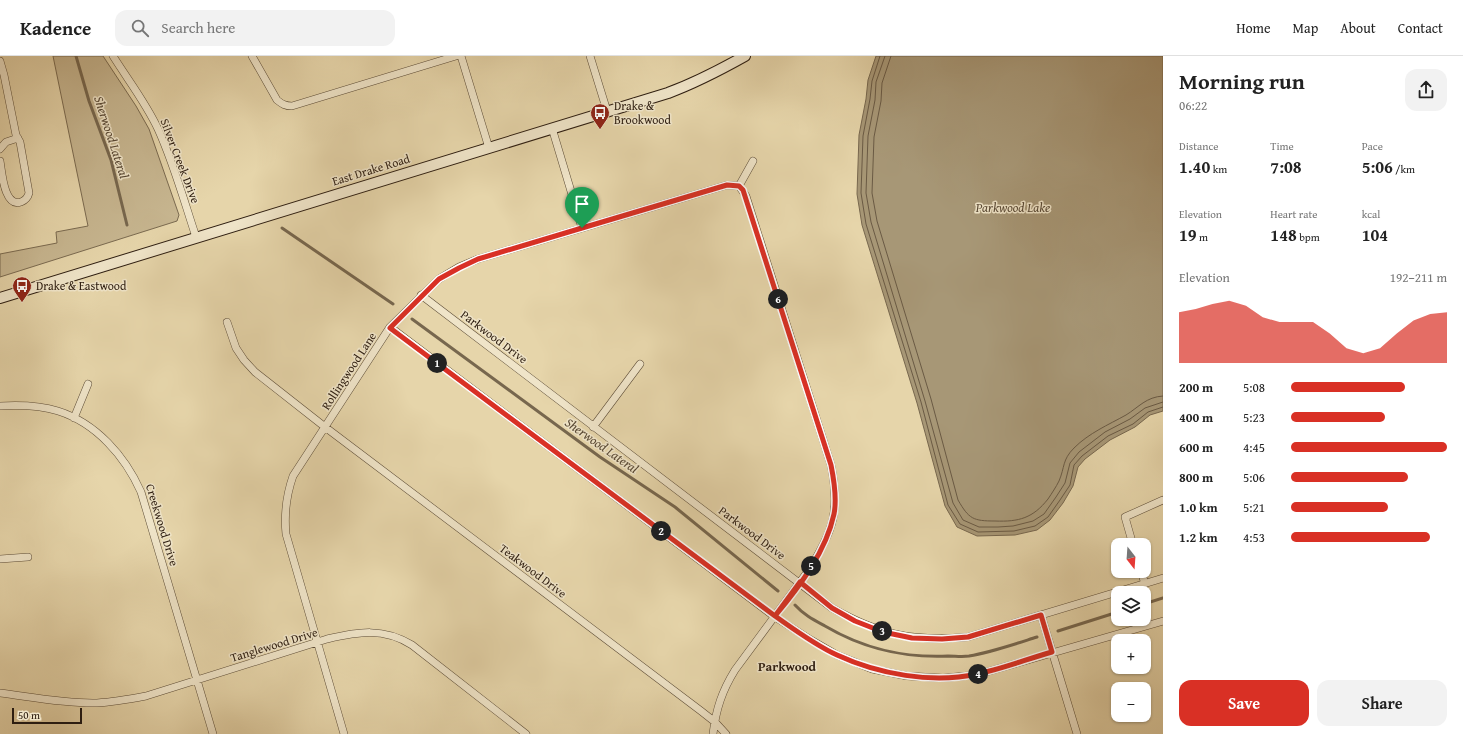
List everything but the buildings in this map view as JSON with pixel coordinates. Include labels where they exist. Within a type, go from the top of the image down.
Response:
[{"type":"main road","name":"East Drake Road","points":[[0,298],[689,85],[717,72],[745,56]]},
{"type":"street","name":"Silver Creek Drive","points":[[113,56],[148,110],[158,129],[174,168],[196,237]]},
{"type":"street","points":[[252,56],[277,100],[282,104],[292,106],[456,56]]},
{"type":"street","points":[[461,56],[489,148]]},
{"type":"street","points":[[590,56],[607,111]]},
{"type":"street","points":[[0,61],[20,142],[29,192],[28,197],[25,200],[18,203],[14,202],[8,197],[0,161]]},
{"type":"street","points":[[552,128],[582,228]]},
{"type":"street","points":[[0,149],[6,142],[18,138]]},
{"type":"street","points":[[713,734],[721,695],[726,685],[735,670],[794,591],[819,552],[834,513],[834,485],[832,470],[746,196],[739,186],[753,160]]},
{"type":"street","name":"Rollingwood Lane","points":[[344,734],[286,534],[284,520],[285,503],[292,476],[390,328],[421,295],[439,279],[478,259],[727,185],[739,186]]},
{"type":"street","name":"Parkwood Drive","points":[[421,295],[593,427],[800,582],[832,608],[855,621],[883,632],[912,638],[942,639],[968,637],[1163,578]]},
{"type":"street","name":"Teakwood Drive","points":[[227,322],[236,348],[256,372],[325,427],[715,722],[726,734]]},
{"type":"street","points":[[390,328],[775,616],[837,655],[872,669],[907,676],[943,678],[976,675],[1163,621]]},
{"type":"street","points":[[593,427],[640,364]]},
{"type":"street","points":[[74,418],[88,384]]},
{"type":"street","name":"Creekwood Drive","points":[[0,406],[18,405],[38,407],[57,411],[74,418],[100,435],[127,465],[141,492],[213,734]]},
{"type":"street","points":[[1132,538],[1125,517],[1163,500]]},
{"type":"street","points":[[0,559],[28,557]]},
{"type":"street","points":[[1143,578],[1145,584]]},
{"type":"street","points":[[1041,615],[1077,734]]},
{"type":"street","name":"Tanglewood Drive","points":[[0,693],[67,702],[96,703],[121,701],[146,696],[317,642],[349,634],[369,632],[391,635],[405,641],[526,734]]},
{"type":"shaded area","points":[[53,56],[103,56],[136,106],[149,129],[179,215],[177,221],[0,277],[0,254],[57,243],[56,232],[88,226]]},
{"type":"water","name":"Parkwood Lake","points":[[876,56],[1163,56],[1163,411],[1150,415],[1135,427],[1110,440],[1085,459],[1078,467],[1073,486],[1063,503],[1050,520],[1037,530],[1015,535],[977,536],[957,527],[945,506],[917,403],[862,225],[857,194],[859,135],[868,80]]},
{"type":"waterway","name":"Sherwood Lateral","points":[[76,56],[89,101],[111,160],[127,225]]},
{"type":"waterway","name":"Sherwood Lateral","points":[[282,228],[393,304]]},
{"type":"waterway","name":"Sherwood Lateral","points":[[412,319],[600,457],[675,507],[778,591]]},
{"type":"waterway","name":"Sherwood Lateral","points":[[1151,602],[1163,598]]},
{"type":"waterway","name":"Sherwood Lateral","points":[[795,605],[809,617],[854,641],[884,650],[915,655],[969,656],[995,650],[1037,637]]},
{"type":"waterway","name":"Sherwood Lateral","points":[[1058,631],[1111,614]]},
{"type":"place","name":"Drake & Brookwood","points":[[600,130]]},
{"type":"place","name":"Drake & Eastwood","points":[[22,303]]},
{"type":"district","name":"Parkwood","points":[[787,666]]},
{"type":"route","points":[[582,228],[478,259],[459,268],[439,279],[421,295],[390,328],[775,616],[800,582],[832,608],[855,621],[883,632],[912,638],[942,639],[968,637],[1041,615],[1052,652],[976,675],[943,678],[907,676],[872,669],[837,655],[775,616],[811,567],[819,552],[834,513],[834,485],[831,465],[746,196],[739,186],[733,184],[727,185],[582,228]]}]
